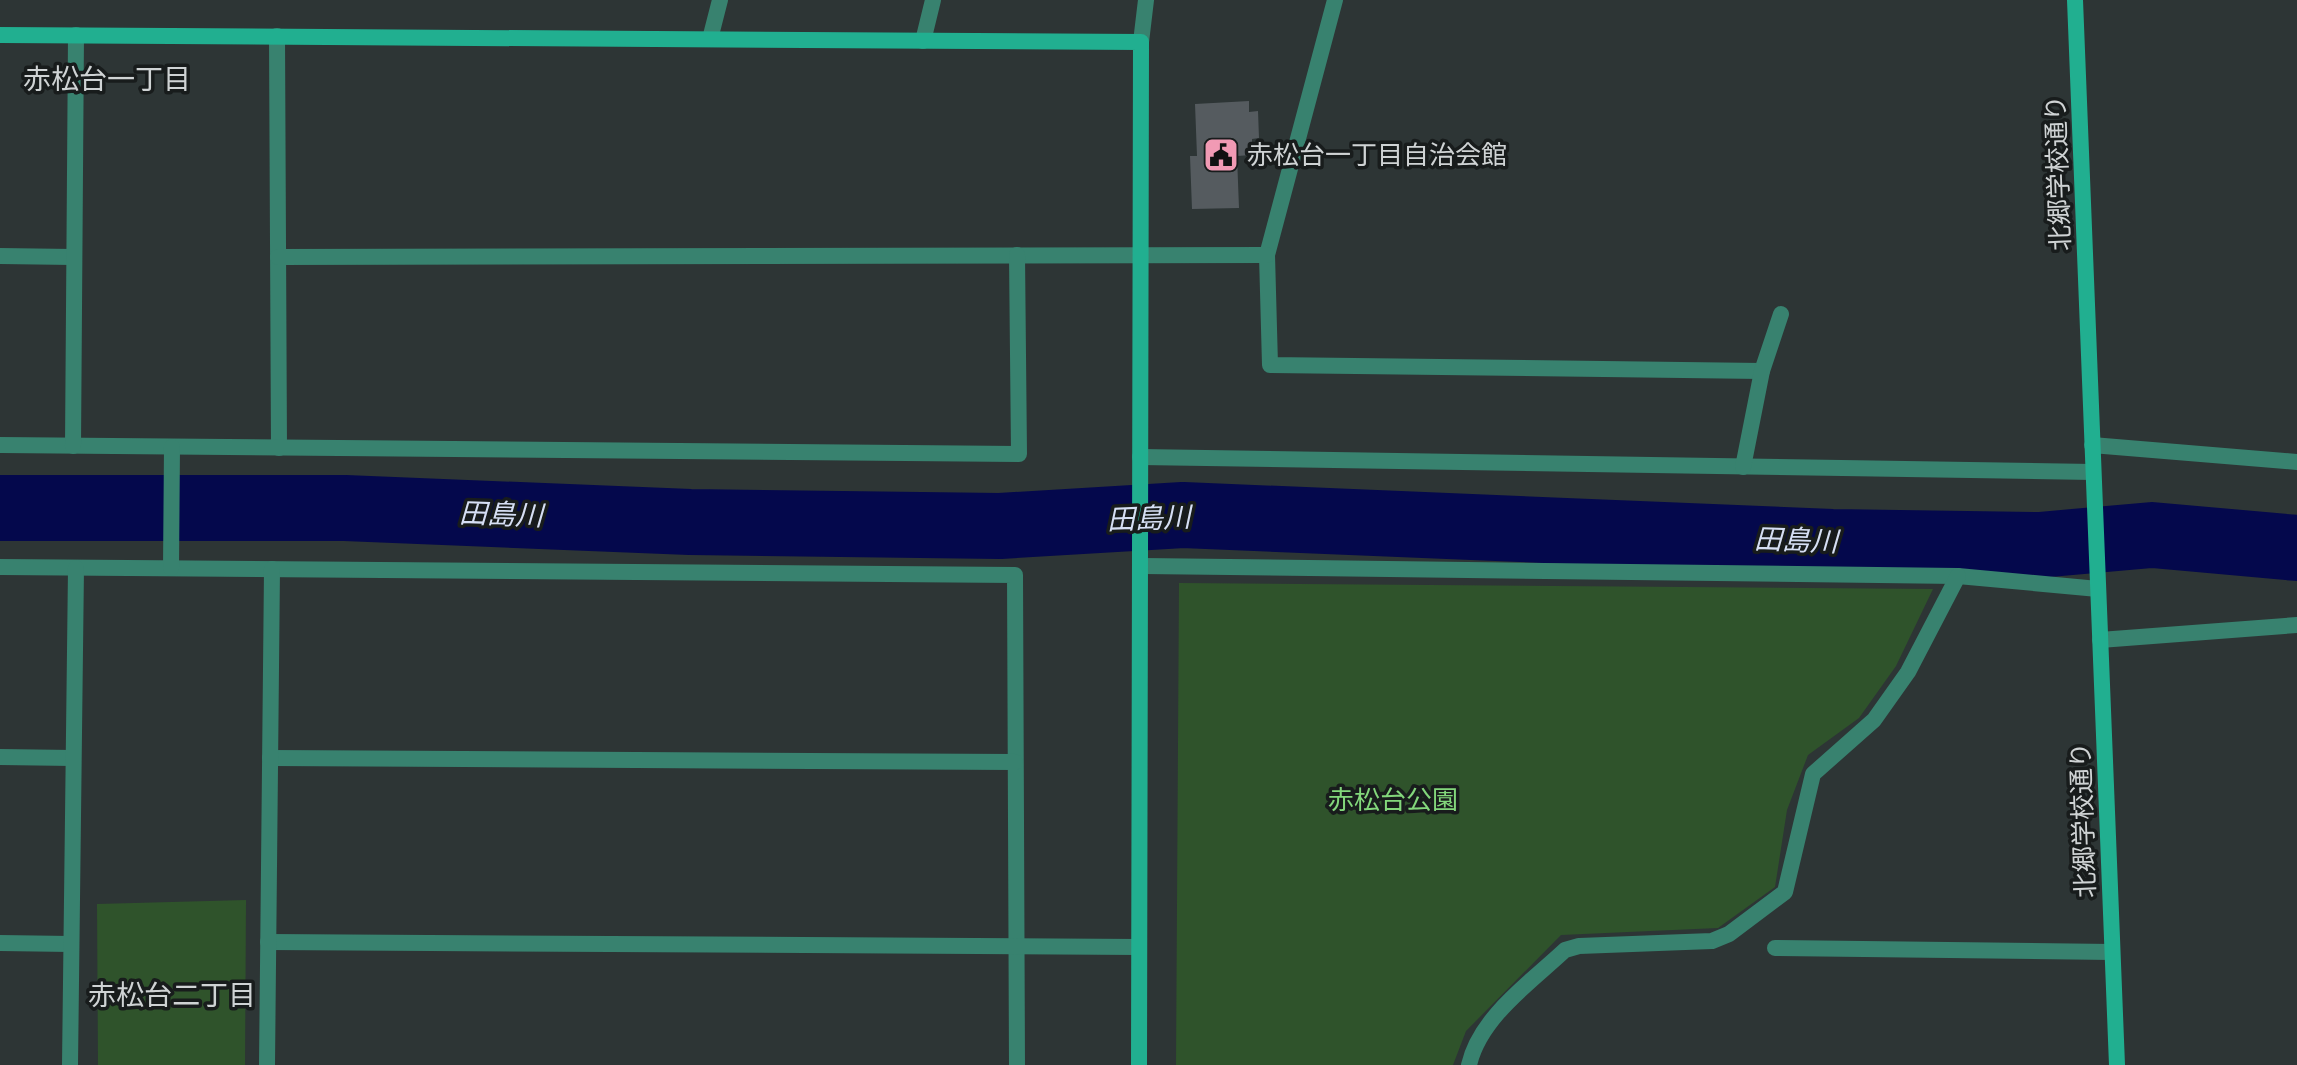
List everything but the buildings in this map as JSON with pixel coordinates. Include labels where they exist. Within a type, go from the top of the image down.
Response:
[{"type":"street","points":[[710,39],[720,0]]},
{"type":"street","points":[[923,41],[933,0]]},
{"type":"street","points":[[1139,1065],[1141,42],[1146,0]]},
{"type":"street","points":[[1335,0],[1267,255],[1270,365],[1762,371]]},
{"type":"street","name":"北郷学校通り","points":[[2075,0],[2117,1065]]},
{"type":"street","points":[[0,35],[1141,42]]},
{"type":"street","points":[[73,446],[76,35]]},
{"type":"street","points":[[277,36],[279,448]]},
{"type":"street","points":[[0,445],[1019,454],[1017,255]]},
{"type":"street","points":[[278,257],[1267,255]]},
{"type":"street","points":[[0,256],[73,257]]},
{"type":"street","points":[[1743,467],[1762,371],[1781,314]]},
{"type":"street","points":[[2092,445],[2297,462]]},
{"type":"street","points":[[171,568],[172,447]]},
{"type":"street","points":[[1140,465],[1743,467],[2093,480]]},
{"type":"street","points":[[1142,560],[2098,581]]},
{"type":"street","points":[[0,567],[1015,575],[1017,1065]]},
{"type":"street","points":[[70,1065],[76,568]]},
{"type":"street","points":[[267,1065],[272,569]]},
{"type":"street","points":[[1469,1065],[1483,1032],[1499,1012],[1565,950],[1579,946],[1712,941],[1729,934],[1785,892],[1813,774],[1874,720],[1908,672],[1958,576]]},
{"type":"street","points":[[2100,640],[2297,625]]},
{"type":"street","points":[[0,757],[73,758]]},
{"type":"street","points":[[270,758],[1015,762]]},
{"type":"street","points":[[268,942],[1139,947]]},
{"type":"street","points":[[0,943],[71,944]]},
{"type":"street","points":[[1775,948],[2112,952]]},
{"type":"green space","name":"赤松台公園","points":[[1179,583],[1933,589],[1896,666],[1859,718],[1808,755],[1787,810],[1775,887],[1718,928],[1561,935],[1466,1031],[1453,1065],[1176,1065]]},
{"type":"green space","points":[[246,900],[245,1065],[98,1065],[97,904]]},
{"type":"waterway","name":"田島川","points":[[0,508],[345,508],[690,522],[1000,526],[1183,515],[1832,542],[2039,545],[2152,535],[2297,548]]},
{"type":"place","name":"赤松台一丁目自治会館","points":[[1221,155]]},
{"type":"district","name":"赤松台一丁目","points":[[107,79]]},
{"type":"district","name":"赤松台二丁目","points":[[172,995]]}]
